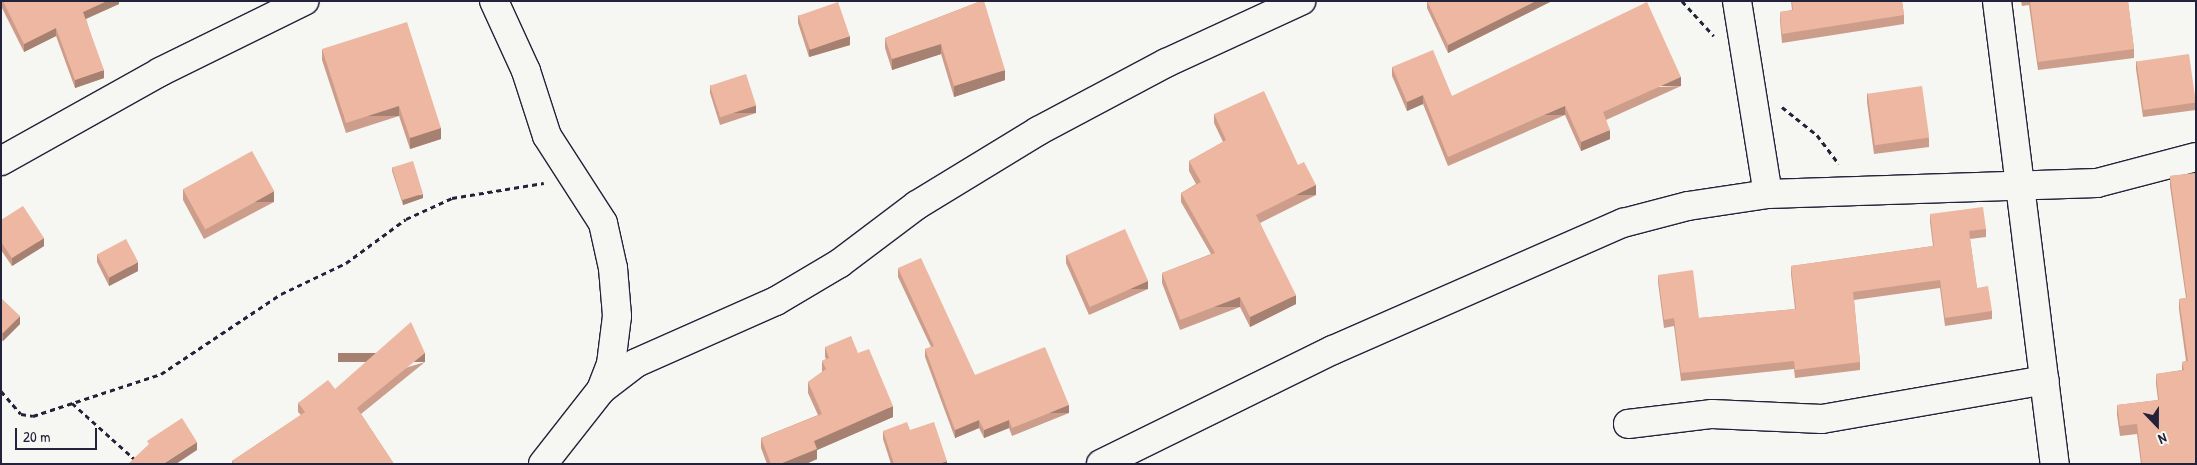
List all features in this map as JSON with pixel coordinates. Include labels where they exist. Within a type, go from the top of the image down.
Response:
[{"type":"street","points":[[1,161],[160,72],[304,1]]},
{"type":"street","points":[[494,1],[526,71],[547,136],[602,223],[613,268],[615,342],[601,390]]},
{"type":"street","points":[[543,464],[601,390],[636,363],[776,301],[840,263],[917,205],[1038,131],[1166,63],[1301,1]]},
{"type":"street","points":[[1737,1],[1768,194]]},
{"type":"street","points":[[1997,1],[2017,188],[2045,380],[2055,464]]},
{"type":"street","points":[[1100,464],[1333,350],[1623,223],[1688,206],[1768,194],[1858,188],[2017,188],[2097,183],[2196,157]]},
{"type":"street","points":[[1628,424],[1712,414],[1822,419],[2045,380]]},
{"type":"path","points":[[1748,74],[1817,135],[1858,188]]},
{"type":"path","points":[[1,392],[26,416],[161,374],[281,294],[346,263],[406,219],[452,198],[516,190],[574,176]]},
{"type":"path","points":[[72,403],[140,464]]},
{"type":"building","points":[[3,1],[107,1],[83,12],[104,70],[75,80],[56,28],[24,44]]},
{"type":"building","points":[[984,1],[1005,70],[954,86],[941,44],[892,59],[885,38]]},
{"type":"building","points":[[1427,1],[1536,1],[1448,45]]},
{"type":"building","points":[[1792,1],[1902,1],[1904,15],[1782,34],[1780,12],[1793,10]]},
{"type":"building","points":[[2030,1],[2128,1],[2134,49],[2038,62]]},
{"type":"building","points":[[838,2],[850,36],[810,50],[798,16]]},
{"type":"building","points":[[1647,2],[1681,77],[1603,112],[1610,130],[1581,142],[1565,106],[1448,157],[1423,95],[1407,102],[1392,67],[1433,50],[1452,96]]},
{"type":"building","points":[[407,22],[441,128],[410,138],[399,106],[346,123],[322,49]]},
{"type":"building","points":[[2189,54],[2196,103],[2143,110],[2137,61]]},
{"type":"building","points":[[746,74],[756,105],[720,117],[710,86]]},
{"type":"building","points":[[1922,86],[1929,137],[1875,145],[1868,94]]},
{"type":"building","points":[[1264,91],[1298,165],[1304,162],[1316,185],[1256,215],[1296,295],[1250,317],[1240,297],[1180,320],[1162,273],[1215,253],[1181,193],[1201,182],[1189,161],[1226,140],[1214,114]]},
{"type":"building","points":[[252,151],[274,191],[205,230],[183,189]]},
{"type":"building","points":[[413,161],[423,194],[402,200],[392,167]]},
{"type":"building","points":[[2196,173],[2196,464],[2142,464],[2137,424],[2120,426],[2117,405],[2159,400],[2156,374],[2184,370],[2182,362],[2188,361],[2179,299],[2187,298],[2170,176]]},
{"type":"building","points":[[23,206],[44,238],[12,258],[1,242],[1,220]]},
{"type":"building","points":[[1983,207],[1986,229],[1969,231],[1977,288],[1988,286],[1992,311],[1945,318],[1940,280],[1853,292],[1860,362],[1795,370],[1794,361],[1681,373],[1674,318],[1664,320],[1658,275],[1693,270],[1699,318],[1796,309],[1791,266],[1934,246],[1930,214]]},
{"type":"building","points":[[1125,229],[1148,281],[1090,307],[1067,255]]},
{"type":"building","points":[[126,239],[138,262],[109,277],[97,254]]},
{"type":"building","points":[[921,258],[975,375],[1045,347],[1069,405],[1012,428],[1009,420],[984,430],[979,420],[955,430],[925,349],[934,346],[898,268]]},
{"type":"building","points":[[1,298],[20,316],[3,333],[1,332]]},
{"type":"building","points":[[411,322],[425,353],[357,408],[394,464],[234,464],[232,461],[305,412],[298,403],[328,380],[335,389]]},
{"type":"building","points":[[851,336],[858,353],[869,349],[893,406],[814,441],[817,449],[780,464],[771,464],[761,438],[822,414],[808,382],[826,369],[822,361],[829,358],[825,347]]},
{"type":"building","points":[[182,418],[197,442],[163,464],[128,464],[149,444],[147,441]]},
{"type":"building","points":[[907,422],[910,430],[934,422],[947,461],[939,464],[894,464],[883,431]]}]
